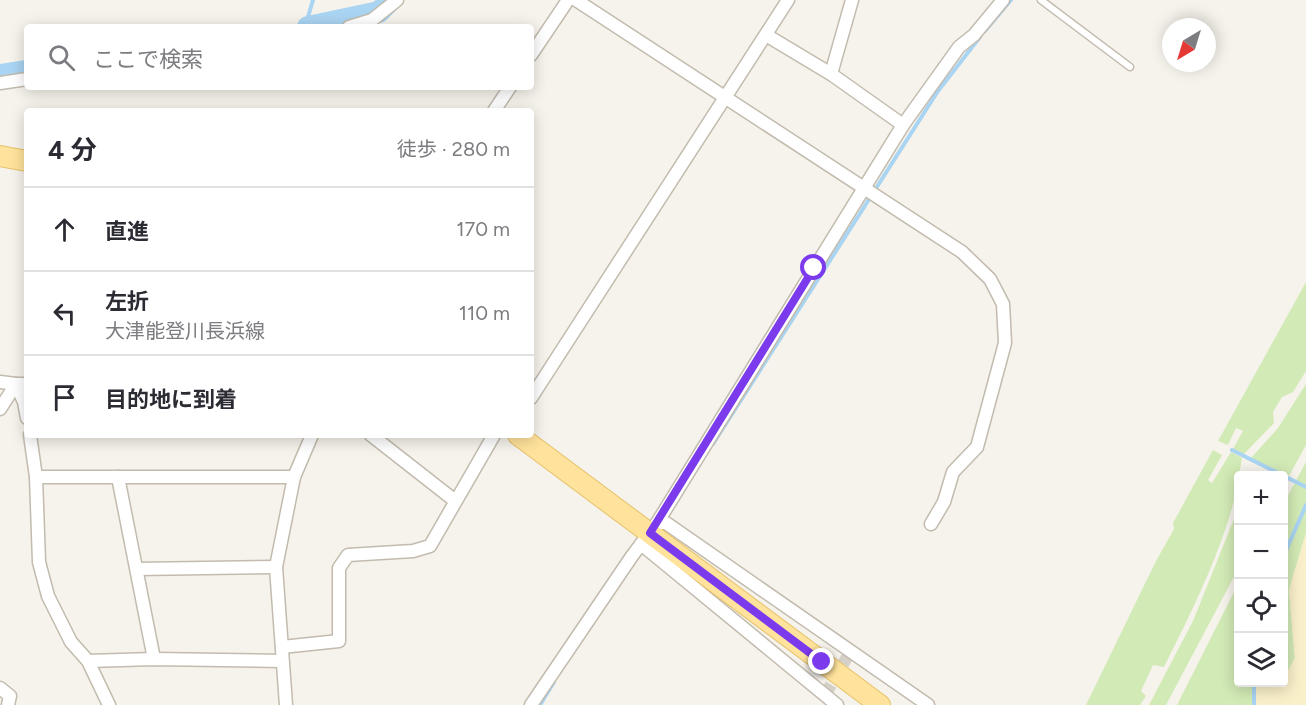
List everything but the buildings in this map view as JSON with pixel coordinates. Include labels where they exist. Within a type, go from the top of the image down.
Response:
[{"type":"main road","points":[[0,156],[24,160]]},
{"type":"main road","points":[[522,438],[880,705]]},
{"type":"street","points":[[359,24],[372,20],[397,0]]},
{"type":"street","points":[[534,51],[568,0]]},
{"type":"street","points":[[576,0],[962,252],[990,279],[1003,304],[1005,344],[977,447],[953,472],[944,502],[931,524]]},
{"type":"street","points":[[534,393],[788,0]]},
{"type":"street","points":[[831,74],[852,0]]},
{"type":"street","points":[[531,705],[649,534],[764,348],[870,192],[903,125],[959,47],[974,35],[1003,0]]},
{"type":"street","points":[[766,35],[831,74],[903,125]]},
{"type":"street","points":[[0,83],[24,79]]},
{"type":"street","points":[[496,108],[508,90]]},
{"type":"street","points":[[0,382],[22,384]]},
{"type":"street","points":[[0,409],[22,384]]},
{"type":"street","points":[[22,384],[24,402]]},
{"type":"street","points":[[30,438],[36,477],[39,562],[48,596],[71,642],[88,662],[109,705]]},
{"type":"street","points":[[286,705],[276,567],[294,477],[311,438]]},
{"type":"street","points":[[375,438],[454,500]]},
{"type":"street","points":[[282,647],[339,640],[339,568],[342,560],[348,555],[413,551],[430,546],[454,500],[492,438]]},
{"type":"street","points":[[36,477],[294,477]]},
{"type":"street","points":[[118,477],[154,659]]},
{"type":"street","points":[[649,534],[666,523],[928,705]]},
{"type":"street","points":[[649,534],[837,705]]},
{"type":"street","points":[[137,569],[276,567]]},
{"type":"street","points":[[88,662],[154,659],[282,661]]},
{"type":"street","points":[[0,688],[10,696],[8,705]]},
{"type":"lane","points":[[1041,0],[1130,67]]},
{"type":"green space","points":[[1306,282],[1306,371],[1293,392],[1282,397],[1273,412],[1274,423],[1244,454],[1233,449],[1243,431],[1236,428],[1228,445],[1218,441]]},
{"type":"green space","points":[[1306,384],[1306,445],[1289,476],[1288,471],[1278,471],[1251,458],[1278,428]]},
{"type":"green space","points":[[1213,450],[1222,455],[1208,480],[1212,483],[1231,452],[1242,458],[1240,471],[1234,471],[1234,501],[1211,566],[1164,667],[1153,665],[1141,691],[1146,696],[1140,705],[1086,705],[1174,529],[1173,523]]},
{"type":"green space","points":[[1306,462],[1306,533],[1289,590],[1295,658],[1288,671],[1288,525],[1288,496]]},
{"type":"green space","points":[[1234,519],[1234,577],[1166,705],[1149,705],[1193,621]]},
{"type":"green space","points":[[1234,592],[1234,687],[1252,687],[1254,705],[1177,705]]},
{"type":"sand","points":[[1306,533],[1306,705],[1254,705],[1252,687],[1288,687],[1288,670],[1295,658],[1289,590]]},
{"type":"waterway","points":[[306,24],[313,0]]},
{"type":"waterway","points":[[322,24],[379,12],[391,0]]},
{"type":"waterway","points":[[985,31],[1011,0]]},
{"type":"waterway","points":[[713,444],[938,91],[980,37]]},
{"type":"waterway","points":[[0,75],[24,71]]},
{"type":"waterway","points":[[1232,450],[1306,487]]},
{"type":"waterway","points":[[1288,546],[1306,505]]},
{"type":"waterway","points":[[540,705],[554,682]]},
{"type":"waterway","points":[[1254,687],[1254,705]]},
{"type":"tunnel","points":[[825,695],[850,652]]},
{"type":"route","points":[[814,268],[650,533],[822,662]]}]
